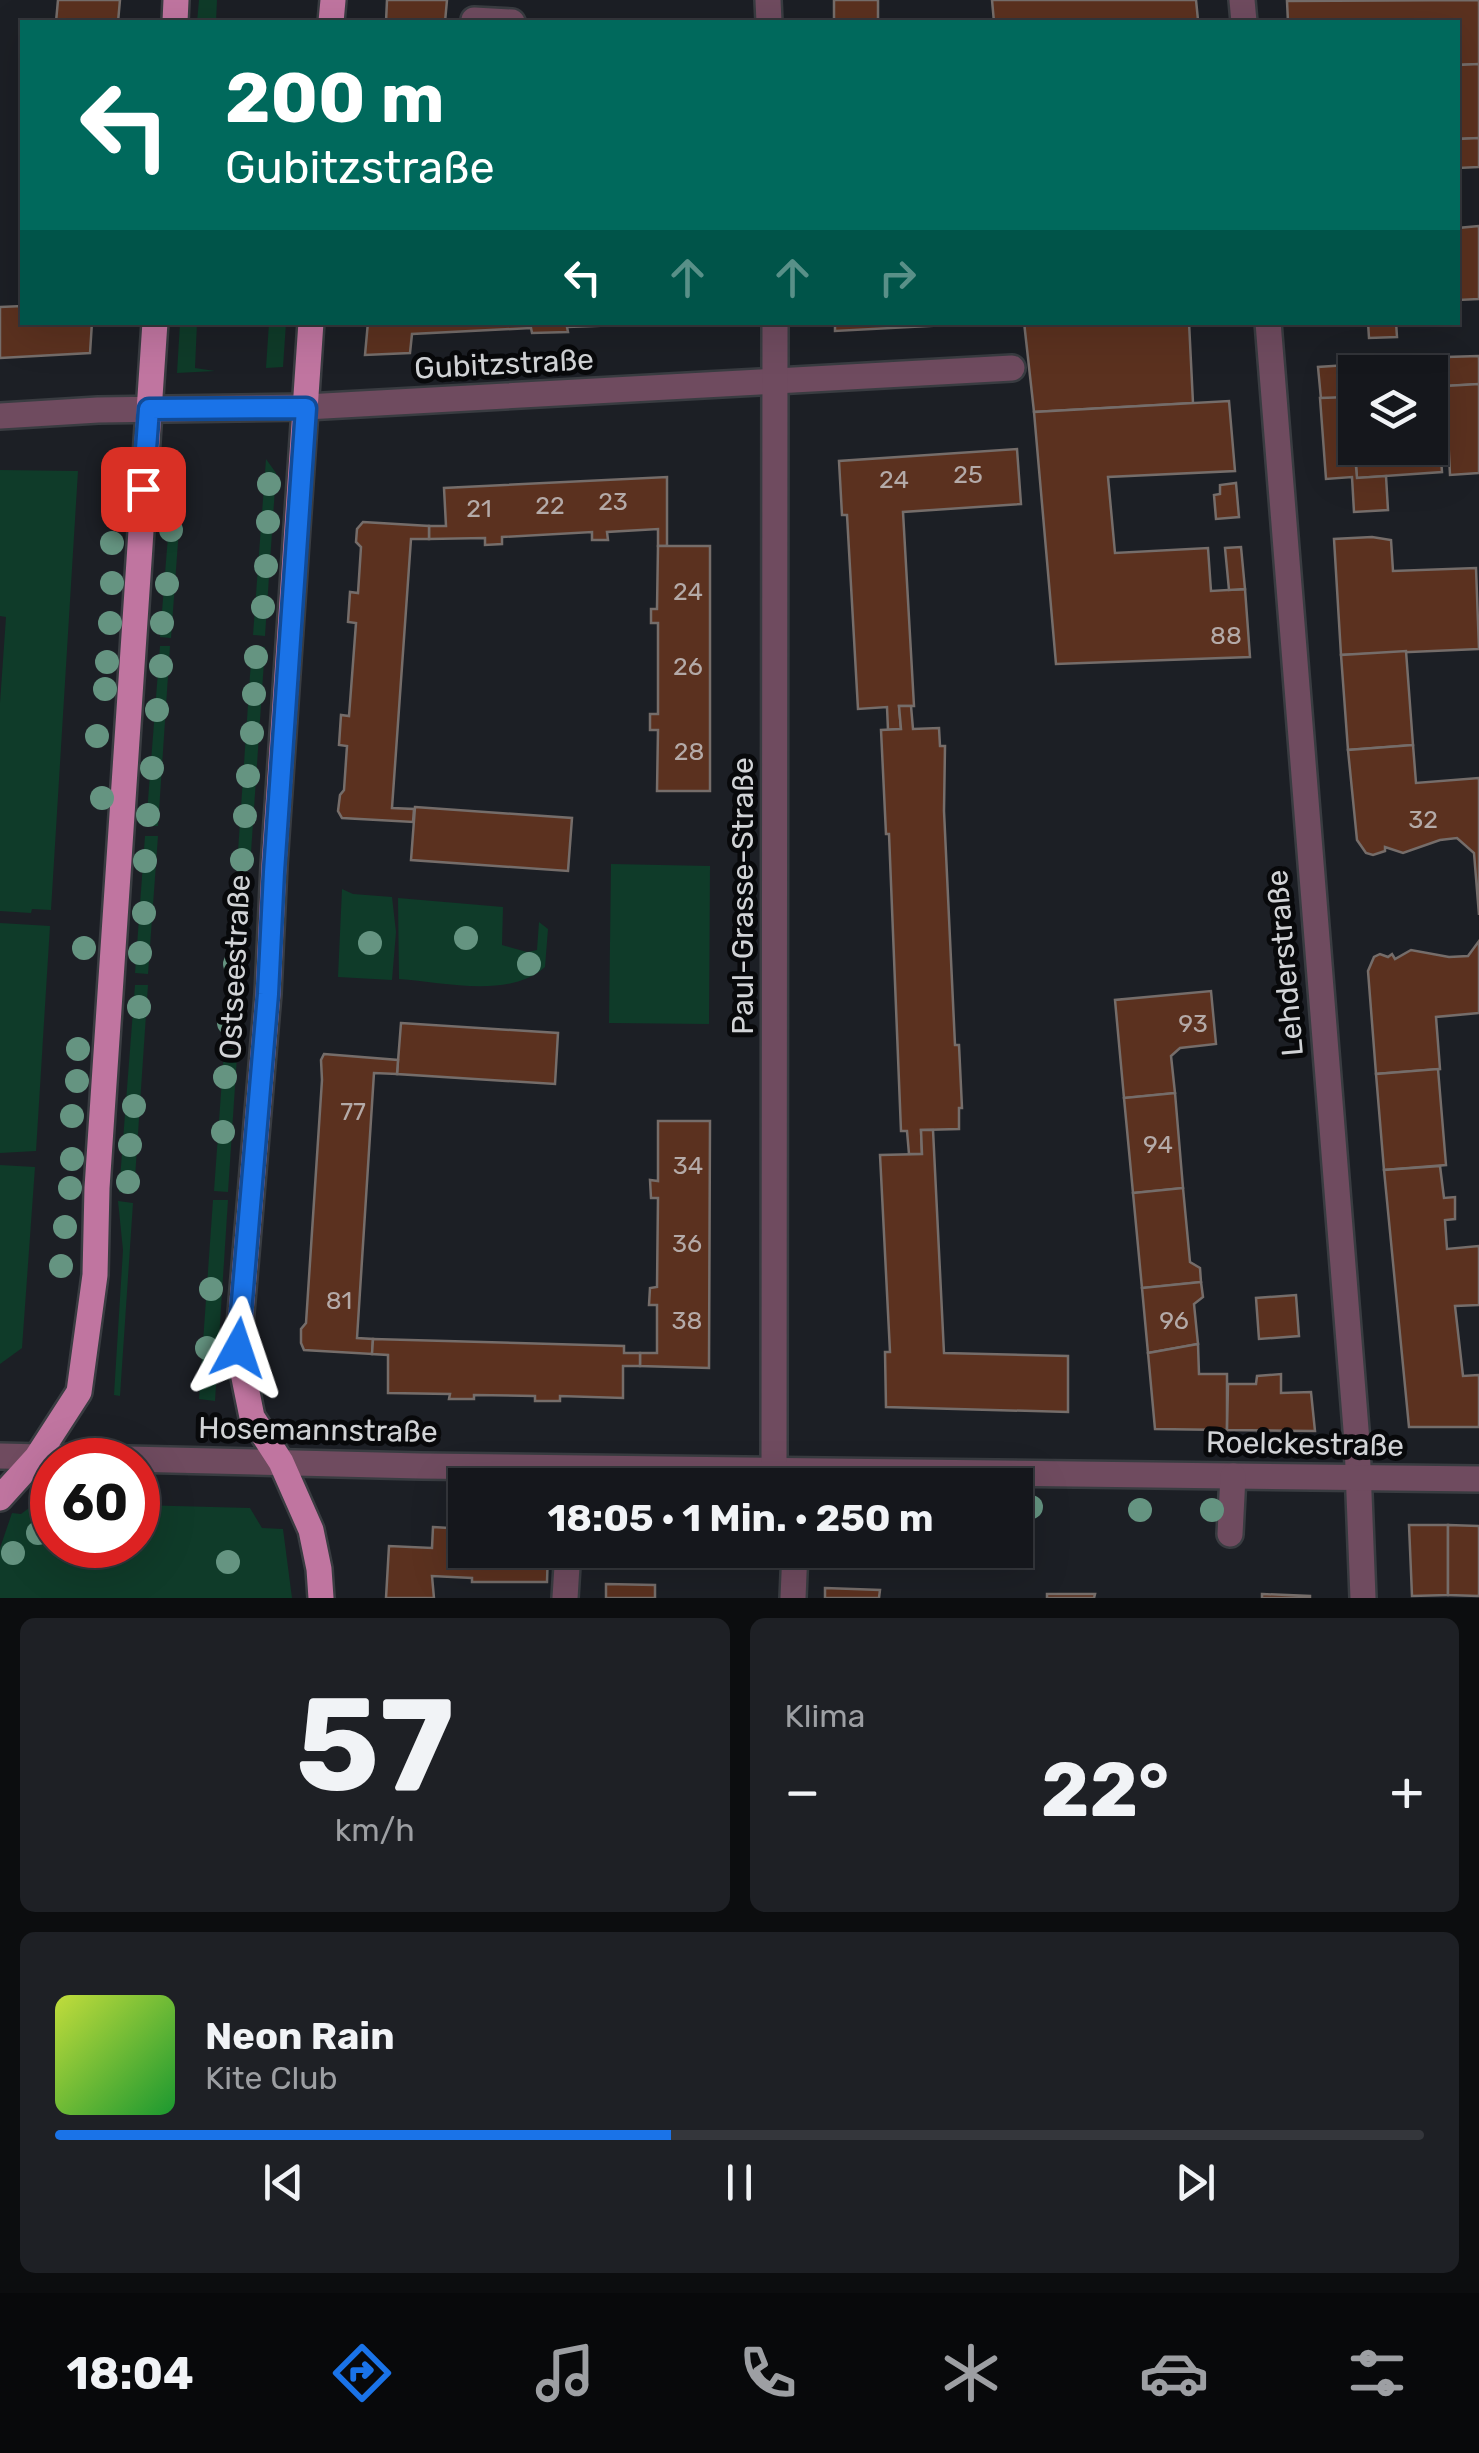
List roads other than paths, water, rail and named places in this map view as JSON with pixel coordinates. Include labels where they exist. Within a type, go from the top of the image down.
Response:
[{"type":"main road","points":[[49,1438],[79,1392],[95,1275],[155,325]]},
{"type":"main road","name":"Ostseestraße","points":[[312,325],[268,994],[238,1348],[252,1416],[281,1462],[311,1530],[320,1598]]},
{"type":"main road","points":[[0,1498],[30,1464]]},
{"type":"street","name":"Paul-Grasse-Straße","points":[[775,325],[789,1468]]},
{"type":"street","name":"Lehderstraße","points":[[1268,325],[1359,1477],[1363,1598]]},
{"type":"street","name":"Gubitzstraße","points":[[0,416],[149,409],[306,408],[1012,368]]},
{"type":"street","name":"Hosemannstraße","points":[[0,1456],[30,1456]]},
{"type":"street","name":"Hosemannstraße","points":[[160,1459],[448,1470]]},
{"type":"street","name":"Hosemannstraße","points":[[1033,1475],[1131,1475]]},
{"type":"street","name":"Roelckestraße","points":[[1131,1475],[1479,1479]]},
{"type":"street","points":[[1230,1534],[1233,1476]]},
{"type":"street","points":[[565,1598],[567,1568]]},
{"type":"street","points":[[794,1568],[794,1598]]}]
